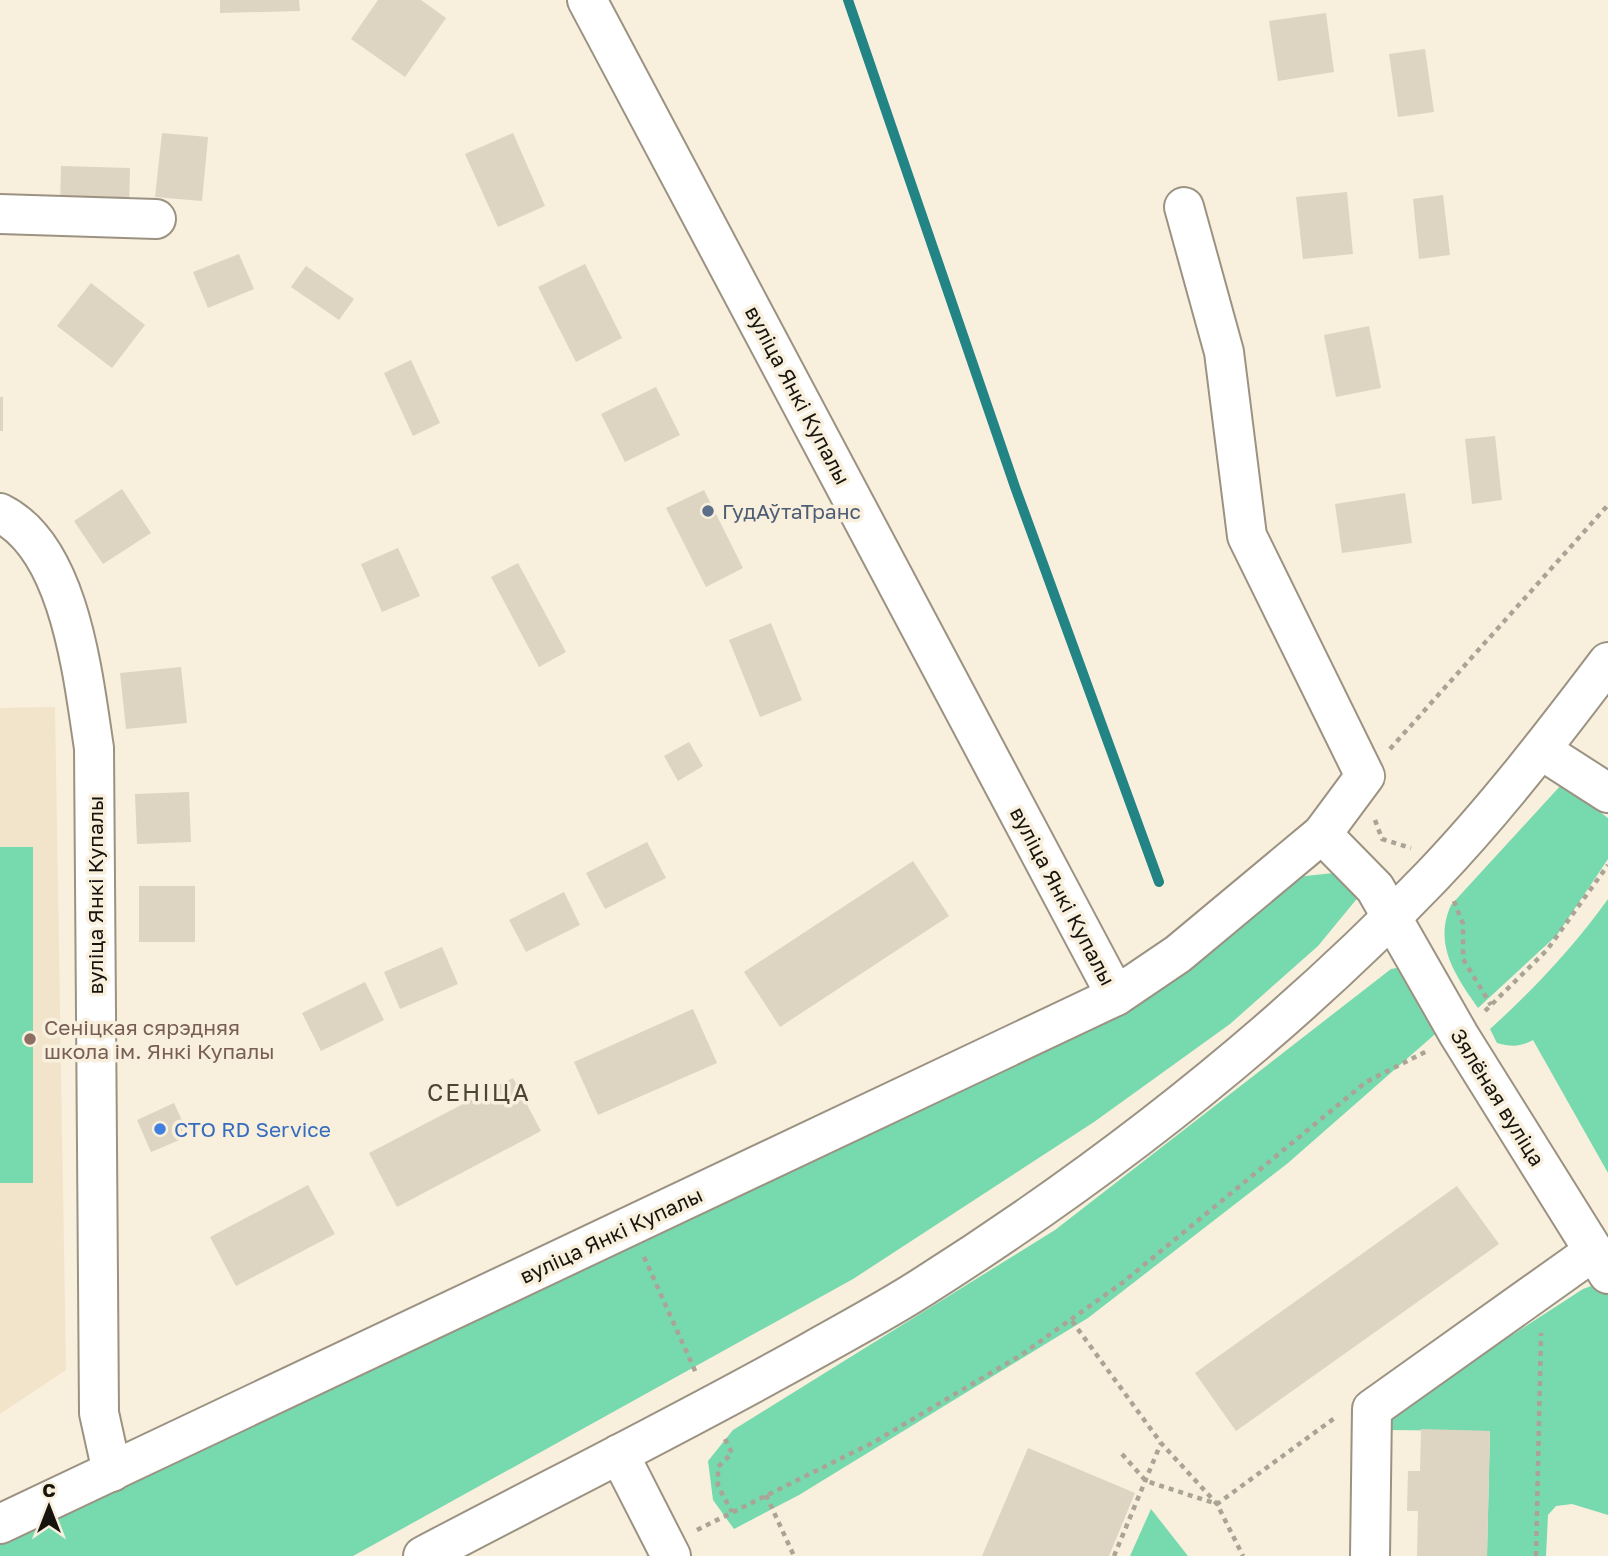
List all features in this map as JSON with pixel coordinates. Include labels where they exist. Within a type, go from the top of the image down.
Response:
[{"type":"street","name":"вуліца Янкі Купалы","points":[[0,1524],[1116,996],[587,0]]},
{"type":"street","points":[[1116,996],[1178,954],[1322,834],[1365,776],[1247,536],[1224,352],[1185,207]]},
{"type":"street","points":[[0,214],[156,219]]},
{"type":"street","name":"вуліца Янкі Купалы","points":[[0,513],[13,519],[44,554],[78,641],[94,748],[99,1413],[112,1472]]},
{"type":"street","points":[[423,1556],[711,1408],[919,1290],[1051,1201],[1240,1055],[1391,917],[1434,873],[1541,750],[1608,662]]},
{"type":"street","points":[[1541,750],[1608,793]]},
{"type":"street","name":"Зялёная вуліца","points":[[1322,834],[1375,888],[1459,1035],[1601,1262]]},
{"type":"street","points":[[1370,1556],[1372,1409],[1542,1287],[1601,1262]]},
{"type":"street","points":[[619,1454],[671,1556]]},
{"type":"path","points":[[1365,776],[1608,505]]},
{"type":"path","points":[[630,1226],[732,1452],[718,1467],[718,1486],[732,1512],[874,1441],[1021,1355],[1072,1321],[1366,1082],[1459,1035],[1547,950],[1608,865]]},
{"type":"path","points":[[1536,1556],[1542,1287]]},
{"type":"path","points":[[1072,1321],[1161,1443],[1217,1504],[1242,1556]]},
{"type":"path","points":[[1115,1556],[1161,1443]]},
{"type":"path","points":[[766,1495],[794,1556]]},
{"type":"shaded area","name":"Сеніцкая сярэдняя школа ім. Янкі Купалы","points":[[55,707],[66,1370],[0,1414],[0,708]]},
{"type":"green space","points":[[1562,784],[1608,818],[1608,859],[1557,935],[1478,1008],[1455,972],[1446,947],[1446,920],[1451,905]]},
{"type":"green space","points":[[0,847],[33,847],[33,1183],[0,1183]]},
{"type":"green space","points":[[1343,872],[1360,895],[1318,946],[1230,1024],[1094,1122],[853,1279],[353,1556],[0,1556],[0,1541],[819,1154],[1079,1035],[1172,982],[1228,930],[1296,877]]},
{"type":"green space","points":[[1608,899],[1608,1173],[1533,1040],[1516,1046],[1497,1043],[1490,1029],[1552,967]]},
{"type":"green space","points":[[1402,967],[1442,1028],[1288,1163],[1088,1318],[799,1495],[734,1529],[713,1500],[708,1461],[733,1430],[1055,1230],[1391,969]]},
{"type":"green space","points":[[1594,1285],[1608,1293],[1608,1515],[1572,1504],[1556,1506],[1548,1515],[1546,1556],[1487,1556],[1490,1431],[1388,1430],[1386,1417],[1583,1289]]},
{"type":"green space","points":[[1151,1509],[1188,1556],[1130,1556]]},
{"type":"building","points":[[220,0],[299,0],[300,11],[220,13]]},
{"type":"building","points":[[378,0],[421,0],[446,18],[405,77],[351,39]]},
{"type":"building","points":[[1326,13],[1334,72],[1278,81],[1269,21]]},
{"type":"building","points":[[1425,49],[1434,112],[1398,117],[1389,54]]},
{"type":"building","points":[[162,133],[208,137],[202,201],[155,197]]},
{"type":"building","points":[[513,133],[545,206],[498,227],[465,154]]},
{"type":"building","points":[[61,166],[130,168],[129,212],[60,210]]},
{"type":"building","points":[[1347,192],[1353,254],[1303,259],[1296,197]]},
{"type":"building","points":[[1443,195],[1450,255],[1419,259],[1413,199]]},
{"type":"building","points":[[239,254],[254,289],[208,308],[193,272]]},
{"type":"building","points":[[585,264],[622,338],[576,362],[538,287]]},
{"type":"building","points":[[306,266],[354,299],[339,320],[291,287]]},
{"type":"building","points":[[91,283],[145,325],[112,368],[57,326]]},
{"type":"building","points":[[1369,326],[1381,388],[1336,397],[1324,335]]},
{"type":"building","points":[[411,360],[440,423],[413,436],[384,373]]},
{"type":"building","points":[[656,387],[680,435],[625,462],[601,414]]},
{"type":"building","points":[[0,397],[3,397],[3,431],[0,431]]},
{"type":"building","points":[[1495,436],[1502,500],[1472,504],[1465,439]]},
{"type":"building","points":[[122,489],[151,533],[103,564],[74,521]]},
{"type":"building","points":[[704,490],[743,568],[706,587],[666,508]]},
{"type":"building","points":[[1405,493],[1412,543],[1342,553],[1335,504]]},
{"type":"building","points":[[398,548],[420,596],[382,612],[361,564]]},
{"type":"building","points":[[518,563],[566,652],[539,667],[491,577]]},
{"type":"building","points":[[771,623],[802,700],[760,717],[729,640]]},
{"type":"building","points":[[181,667],[187,723],[126,729],[120,673]]},
{"type":"building","points":[[689,742],[703,766],[678,781],[664,756]]},
{"type":"building","points":[[189,792],[191,842],[137,844],[135,794]]},
{"type":"building","points":[[647,842],[666,878],[605,909],[586,873]]},
{"type":"building","points":[[913,861],[949,916],[780,1027],[744,972]]},
{"type":"building","points":[[139,886],[195,886],[195,942],[139,942]]},
{"type":"building","points":[[564,892],[580,925],[526,952],[509,920]]},
{"type":"building","points":[[442,947],[458,984],[400,1009],[384,972]]},
{"type":"building","points":[[365,982],[384,1020],[321,1051],[302,1013]]},
{"type":"building","points":[[693,1009],[717,1063],[598,1115],[574,1062]]},
{"type":"building","points":[[513,1078],[541,1131],[397,1207],[369,1153]]},
{"type":"building","points":[[174,1103],[189,1136],[151,1152],[137,1120]]},
{"type":"building","points":[[308,1185],[335,1234],[236,1286],[210,1237]]},
{"type":"building","points":[[1457,1186],[1499,1244],[1236,1431],[1195,1373]]},
{"type":"building","points":[[1421,1429],[1490,1431],[1487,1556],[1417,1556],[1418,1511],[1407,1511],[1408,1471],[1420,1471]]},
{"type":"building","points":[[1028,1448],[1135,1493],[1109,1556],[982,1556]]},
{"type":"waterway","points":[[848,0],[1015,487],[1159,882]]},
{"type":"place","name":"ГудАўтаТранс","points":[[708,511]]},
{"type":"place","name":"Сеніцкая сярэдняя школа ім. Янкі Купалы","points":[[30,1039]]},
{"type":"place","name":"СТО RD Service","points":[[160,1129]]},
{"type":"district","name":"СЕНІЦА","points":[[479,1091]]}]
